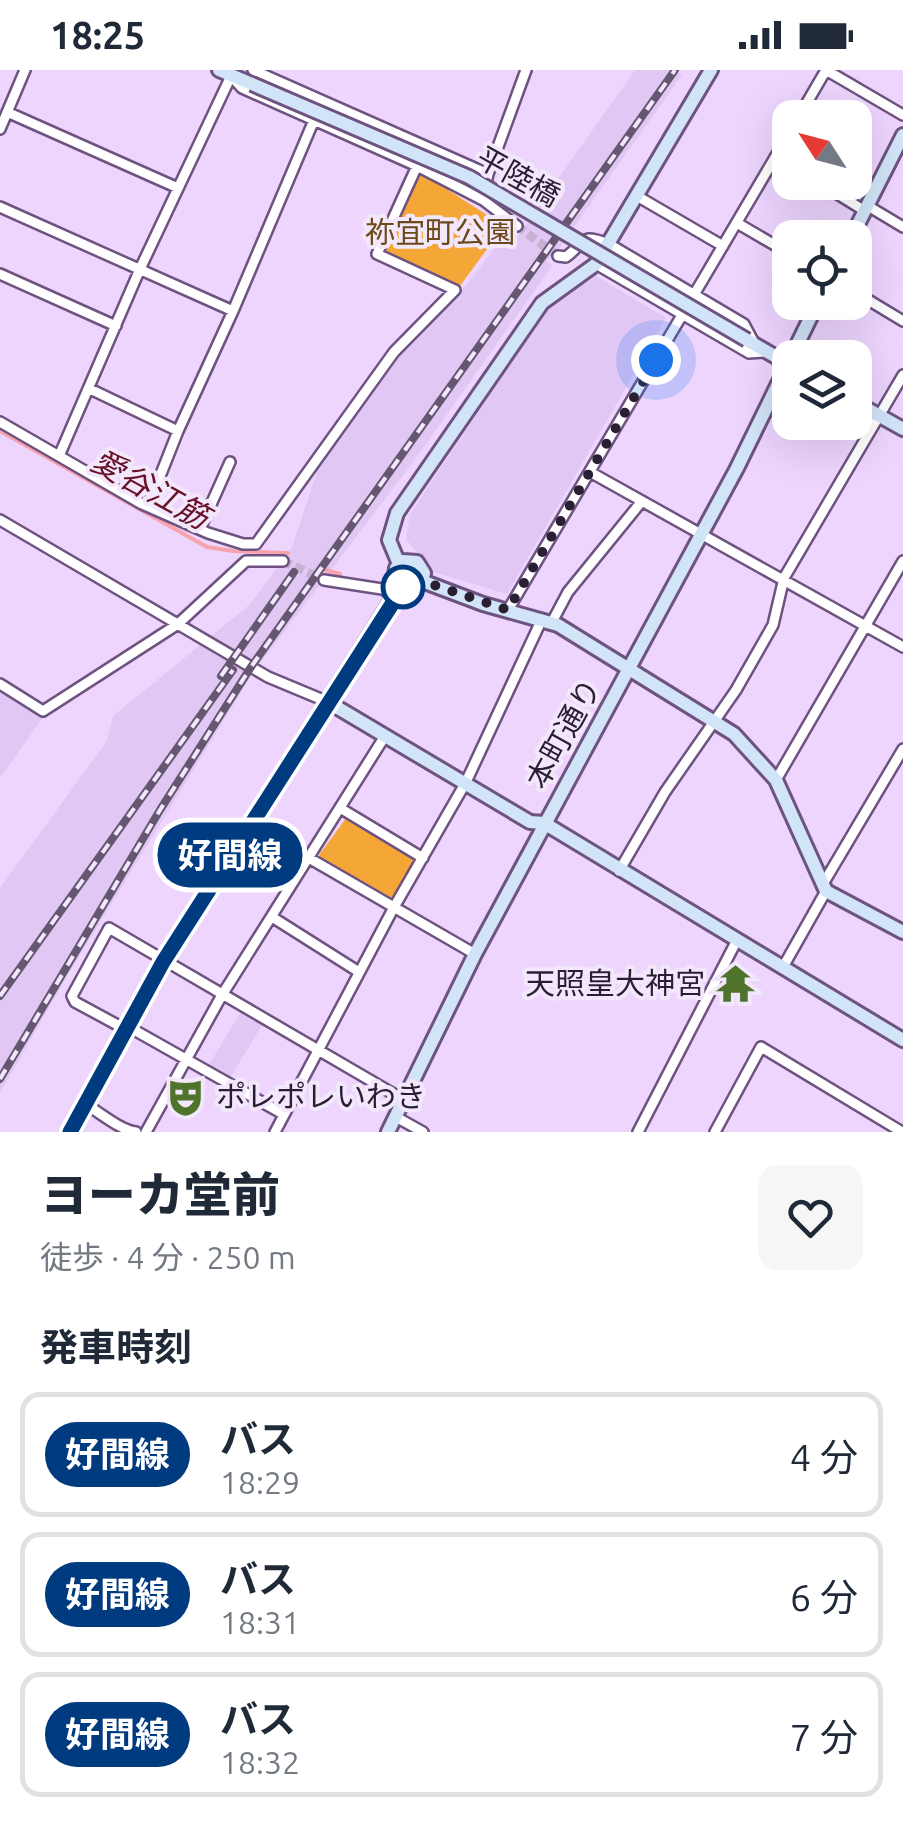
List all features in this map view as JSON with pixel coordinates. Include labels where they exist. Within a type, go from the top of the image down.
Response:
[{"type":"street","points":[[0,130],[25,70]]},
{"type":"street","points":[[482,200],[526,70]]},
{"type":"street","points":[[70,1132],[163,962],[399,592],[399,564],[389,540],[396,513],[542,303],[596,264],[711,70]]},
{"type":"street","points":[[808,100],[826,70],[903,115]]},
{"type":"street","points":[[59,456],[225,73],[242,88],[417,166],[482,200],[517,226]]},
{"type":"street","name":"平陸橋","points":[[225,73],[252,77],[469,178],[772,355]]},
{"type":"street","points":[[252,77],[488,174]]},
{"type":"street","points":[[7,112],[178,188]]},
{"type":"street","points":[[149,504],[314,120]]},
{"type":"street","points":[[861,220],[903,136]]},
{"type":"street","points":[[508,610],[772,162]]},
{"type":"street","points":[[0,684],[43,710],[178,624],[256,544],[394,352],[454,290],[377,254],[417,166]]},
{"type":"street","points":[[637,196],[723,246]]},
{"type":"street","points":[[852,200],[903,227]]},
{"type":"street","points":[[0,207],[233,312]]},
{"type":"street","points":[[737,223],[772,243]]},
{"type":"street","points":[[558,256],[566,257],[590,237],[609,244],[744,324],[756,346],[749,353],[596,264]]},
{"type":"street","points":[[0,274],[116,326]]},
{"type":"street","points":[[872,302],[903,321]]},
{"type":"street","points":[[619,870],[665,792],[736,690],[774,624],[784,578],[903,375]]},
{"type":"street","points":[[90,389],[178,431]]},
{"type":"street","name":"本町通り","points":[[388,1132],[475,954],[702,534],[772,396]]},
{"type":"street","points":[[872,412],[903,430]]},
{"type":"street","points":[[0,422],[142,504],[149,504],[244,553],[283,561]]},
{"type":"street","points":[[200,530],[230,462]]},
{"type":"street","points":[[590,472],[903,646]]},
{"type":"street","points":[[275,1132],[393,909],[466,782],[547,621],[642,501]]},
{"type":"street","points":[[0,520],[268,677],[328,702],[534,824],[544,823],[903,1040]]},
{"type":"street","points":[[776,780],[903,560]]},
{"type":"street","points":[[324,580],[399,592],[415,588],[424,573],[416,562],[399,564]]},
{"type":"street","points":[[422,581],[547,621],[629,668],[744,744],[776,780],[824,887],[903,932]]},
{"type":"street","points":[[146,1132],[222,995],[384,736]]},
{"type":"street","points":[[782,967],[903,749]]},
{"type":"street","points":[[340,808],[422,858]]},
{"type":"street","points":[[250,824],[475,954]]},
{"type":"street","points":[[272,917],[359,972]]},
{"type":"street","points":[[283,1114],[75,1002],[72,996],[109,928],[404,1100]]},
{"type":"street","points":[[638,1132],[738,940]]},
{"type":"street","points":[[715,1132],[761,1046],[902,1132]]},
{"type":"street","points":[[86,1104],[126,1131],[136,1132]]},
{"type":"street","points":[[396,1117],[423,1132]]},
{"type":"shaded area","points":[[635,70],[675,70],[682,75],[546,261],[552,266],[411,465],[254,671],[0,1093],[0,888],[107,741],[113,716],[258,594],[292,547],[319,466],[391,364],[467,284],[507,232],[517,237]]},
{"type":"shaded area","points":[[596,276],[666,318],[507,594],[433,572],[406,539],[410,514],[548,308]]},
{"type":"shaded area","points":[[0,691],[44,716],[0,778]]},
{"type":"shaded area","points":[[242,1010],[264,1022],[228,1081],[207,1068]]},
{"type":"green space","name":"祢宜町公園","points":[[417,170],[504,226],[457,290],[390,258],[383,244]]},
{"type":"green space","points":[[347,817],[413,857],[414,862],[392,898],[387,900],[320,859],[319,855]]},
{"type":"waterway","name":"愛谷江筋","points":[[0,431],[207,547],[288,553]]},
{"type":"waterway","points":[[326,570],[340,574]]},
{"type":"tunnel","points":[[517,226],[558,256]]},
{"type":"tunnel","points":[[283,561],[324,580]]},
{"type":"railway","points":[[0,1079],[160,810],[251,667],[675,70]]},
{"type":"railway","points":[[221,676],[294,572]]},
{"type":"railway","points":[[0,996],[233,670]]},
{"type":"bus line","name":"好間線","points":[[70,1132],[163,962],[403,587]]},
{"type":"place","name":"天照皇大神宮","points":[[735,984]]},
{"type":"place","name":"ポレポレいわき","points":[[186,1097]]},
{"type":"route","points":[[403,587],[415,588],[422,581],[508,610],[656,360]]}]
